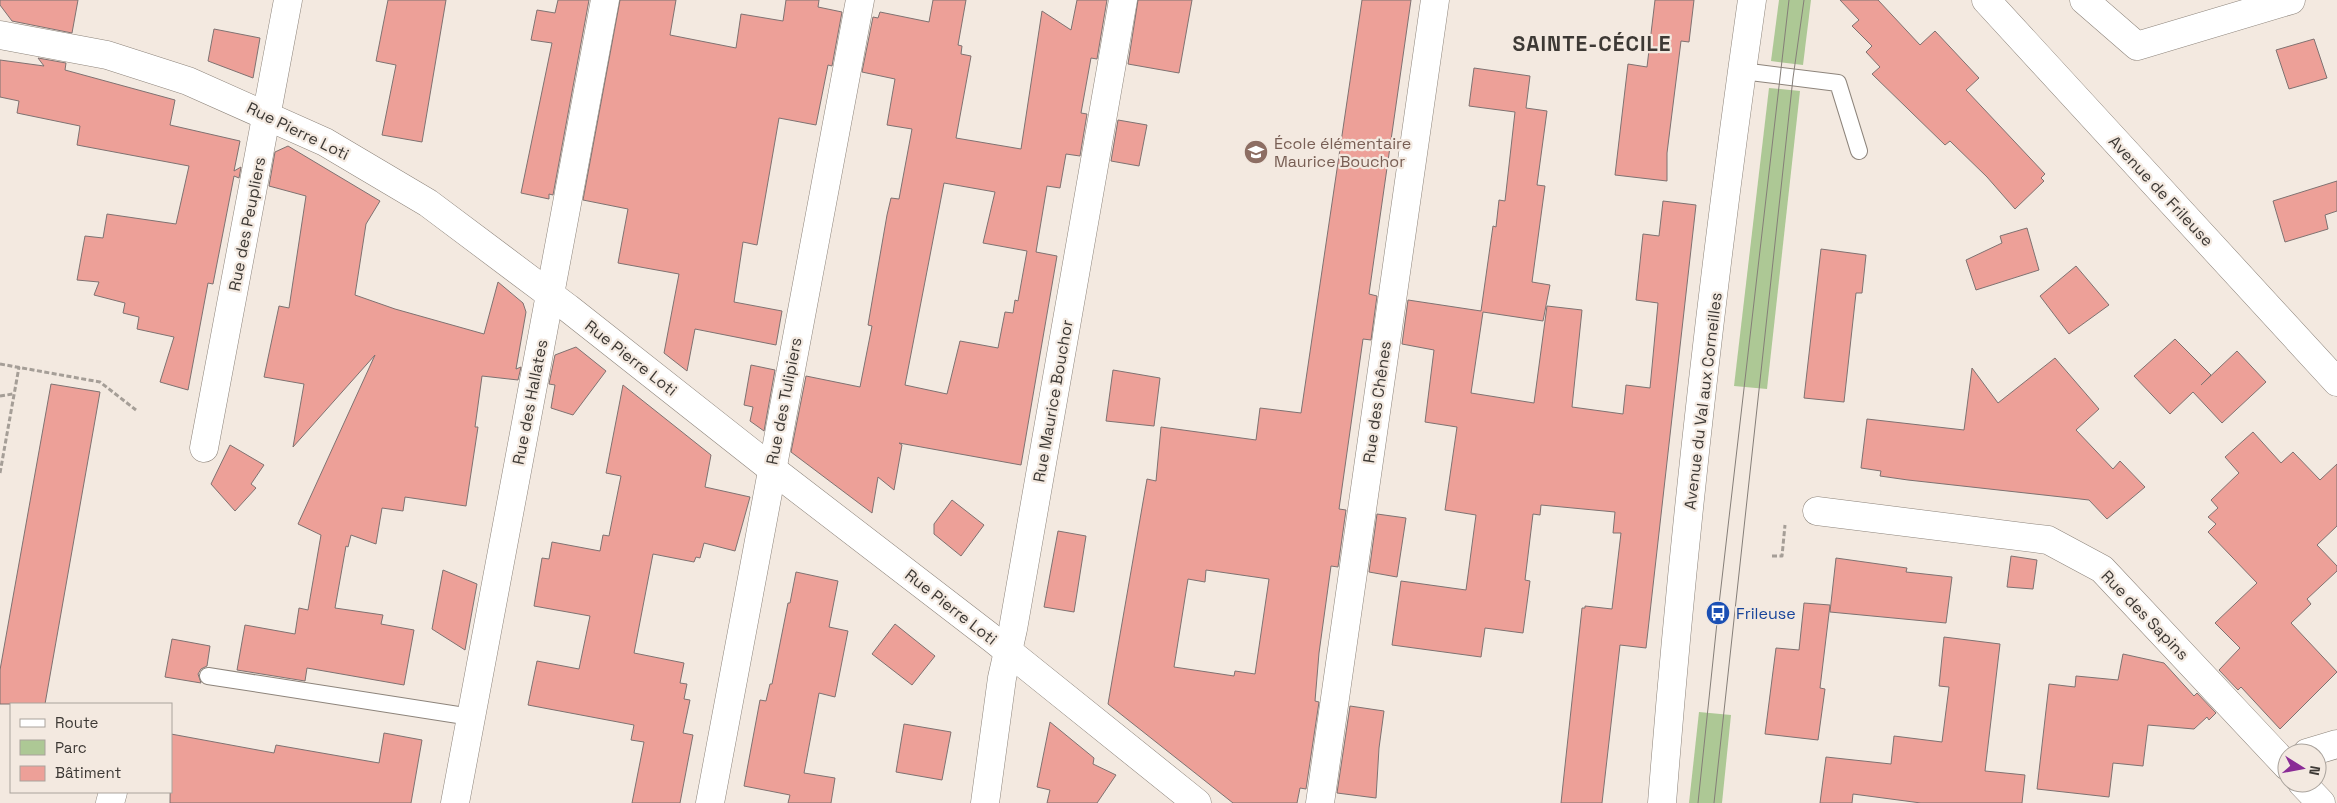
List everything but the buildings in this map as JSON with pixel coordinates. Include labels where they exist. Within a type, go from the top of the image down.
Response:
[{"type":"street","name":"Rue des Peupliers","points":[[204,448],[268,115],[288,0]]},
{"type":"street","name":"Rue des Hallates","points":[[456,803],[605,0]]},
{"type":"street","name":"Rue des Tulipiers","points":[[710,803],[860,0]]},
{"type":"street","name":"Rue Maurice Bouchor","points":[[985,803],[1002,678],[1123,0]]},
{"type":"street","name":"Rue des Chênes","points":[[1320,803],[1435,0]]},
{"type":"street","name":"Avenue du Val aux Corneilles","points":[[1662,803],[1670,696],[1699,424],[1752,0]]},
{"type":"street","name":"Avenue de Frileuse","points":[[1986,0],[2333,373]]},
{"type":"street","points":[[2084,0],[2138,46],[2292,0]]},
{"type":"street","name":"Rue Pierre Loti","points":[[0,35],[107,55],[188,81],[325,142],[428,203],[550,294],[1008,652],[1197,803]]},
{"type":"street","name":"Rue des Sapins","points":[[1816,511],[2048,540],[2102,569],[2277,746]]},
{"type":"street","points":[[2312,793],[2321,803]]},
{"type":"lane","points":[[1742,72],[1838,83],[1859,151]]},
{"type":"lane","points":[[208,676],[471,717]]},
{"type":"path","points":[[0,364],[100,382],[136,410]]},
{"type":"path","points":[[0,473],[19,367]]},
{"type":"path","points":[[0,396],[13,394]]},
{"type":"path","points":[[1772,556],[1782,556],[1785,525]]},
{"type":"green space","points":[[1779,0],[1811,0],[1803,65],[1771,61]]},
{"type":"green space","points":[[1769,88],[1800,91],[1767,389],[1734,386]]},
{"type":"green space","points":[[1699,712],[1731,715],[1722,803],[1689,803]]},
{"type":"tram line","points":[[1698,803],[1718,613],[1789,0]]},
{"type":"tram line","points":[[1714,803],[1793,78],[1804,0]]},
{"type":"place","name":"École élémentaire Maurice Bouchor","points":[[1256,152]]},
{"type":"place","name":"Frileuse","points":[[1718,613]]},
{"type":"district","name":"SAINTE-CÉCILE","points":[[1592,43]]}]
